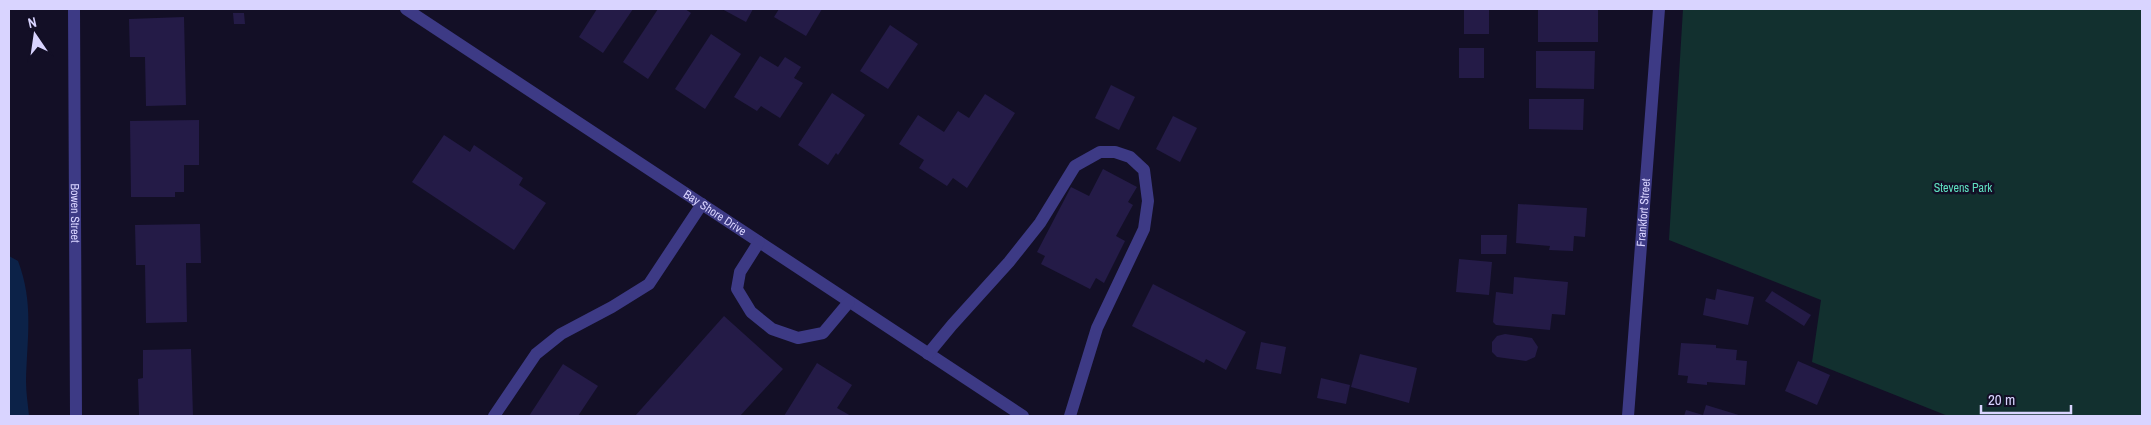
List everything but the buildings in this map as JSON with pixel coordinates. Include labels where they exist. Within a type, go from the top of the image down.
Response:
[{"type":"street","name":"Bowen Street","points":[[74,9],[76,416]]},
{"type":"street","name":"Bay Shore Drive","points":[[406,9],[1023,416]]},
{"type":"street","name":"Frankfort Street","points":[[1628,416],[1659,9]]},
{"type":"street","points":[[928,354],[1009,262],[1040,223],[1075,166],[1100,152],[1115,152],[1130,157],[1144,170],[1148,201],[1144,229],[1097,328],[1070,416]]},
{"type":"street","points":[[494,416],[536,354],[561,334],[612,307],[649,284],[702,204]]},
{"type":"street","points":[[759,242],[740,272],[737,289],[751,312],[772,329],[798,338],[823,333],[849,302]]},
{"type":"green space","name":"Stevens Park","points":[[1683,9],[2142,9],[2142,416],[1948,416],[1812,362],[1821,300],[1669,240]]},
{"type":"water","points":[[9,256],[18,261],[23,276],[28,306],[26,385],[29,416],[9,416]]}]
